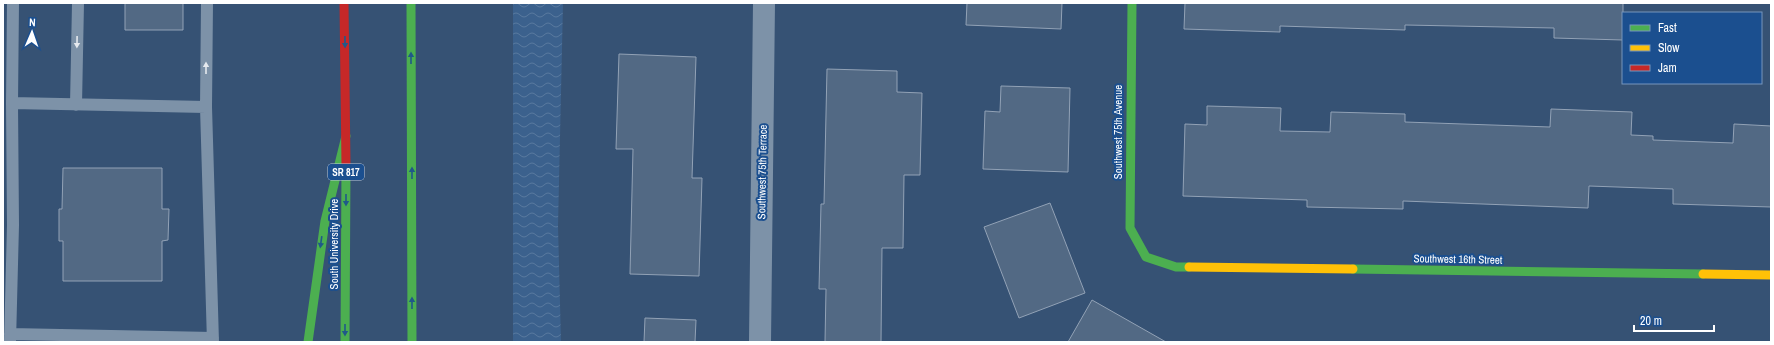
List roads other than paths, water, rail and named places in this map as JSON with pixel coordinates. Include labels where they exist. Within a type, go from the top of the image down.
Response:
[{"type":"main road","name":"South University Drive","points":[[344,3],[346,136],[345,342]]},
{"type":"main road","points":[[411,3],[412,342]]},
{"type":"main road","name":"Southwest 75th Avenue","points":[[1132,3],[1130,228],[1146,257]]},
{"type":"main road","points":[[308,342],[325,221],[346,136]]},
{"type":"main road","name":"Southwest 16th Street","points":[[1146,257],[1176,267],[1771,275]]},
{"type":"street","name":"Southwest 75th Terrace","points":[[760,342],[764,3]]},
{"type":"lane","points":[[12,3],[8,57],[12,102],[8,145],[7,308],[10,338],[213,340],[206,107],[206,3]]},
{"type":"lane","points":[[76,105],[78,3]]},
{"type":"lane","points":[[12,102],[76,105],[206,107]]},
{"type":"water","points":[[513,3],[563,3],[558,226],[561,342],[513,342]]}]
